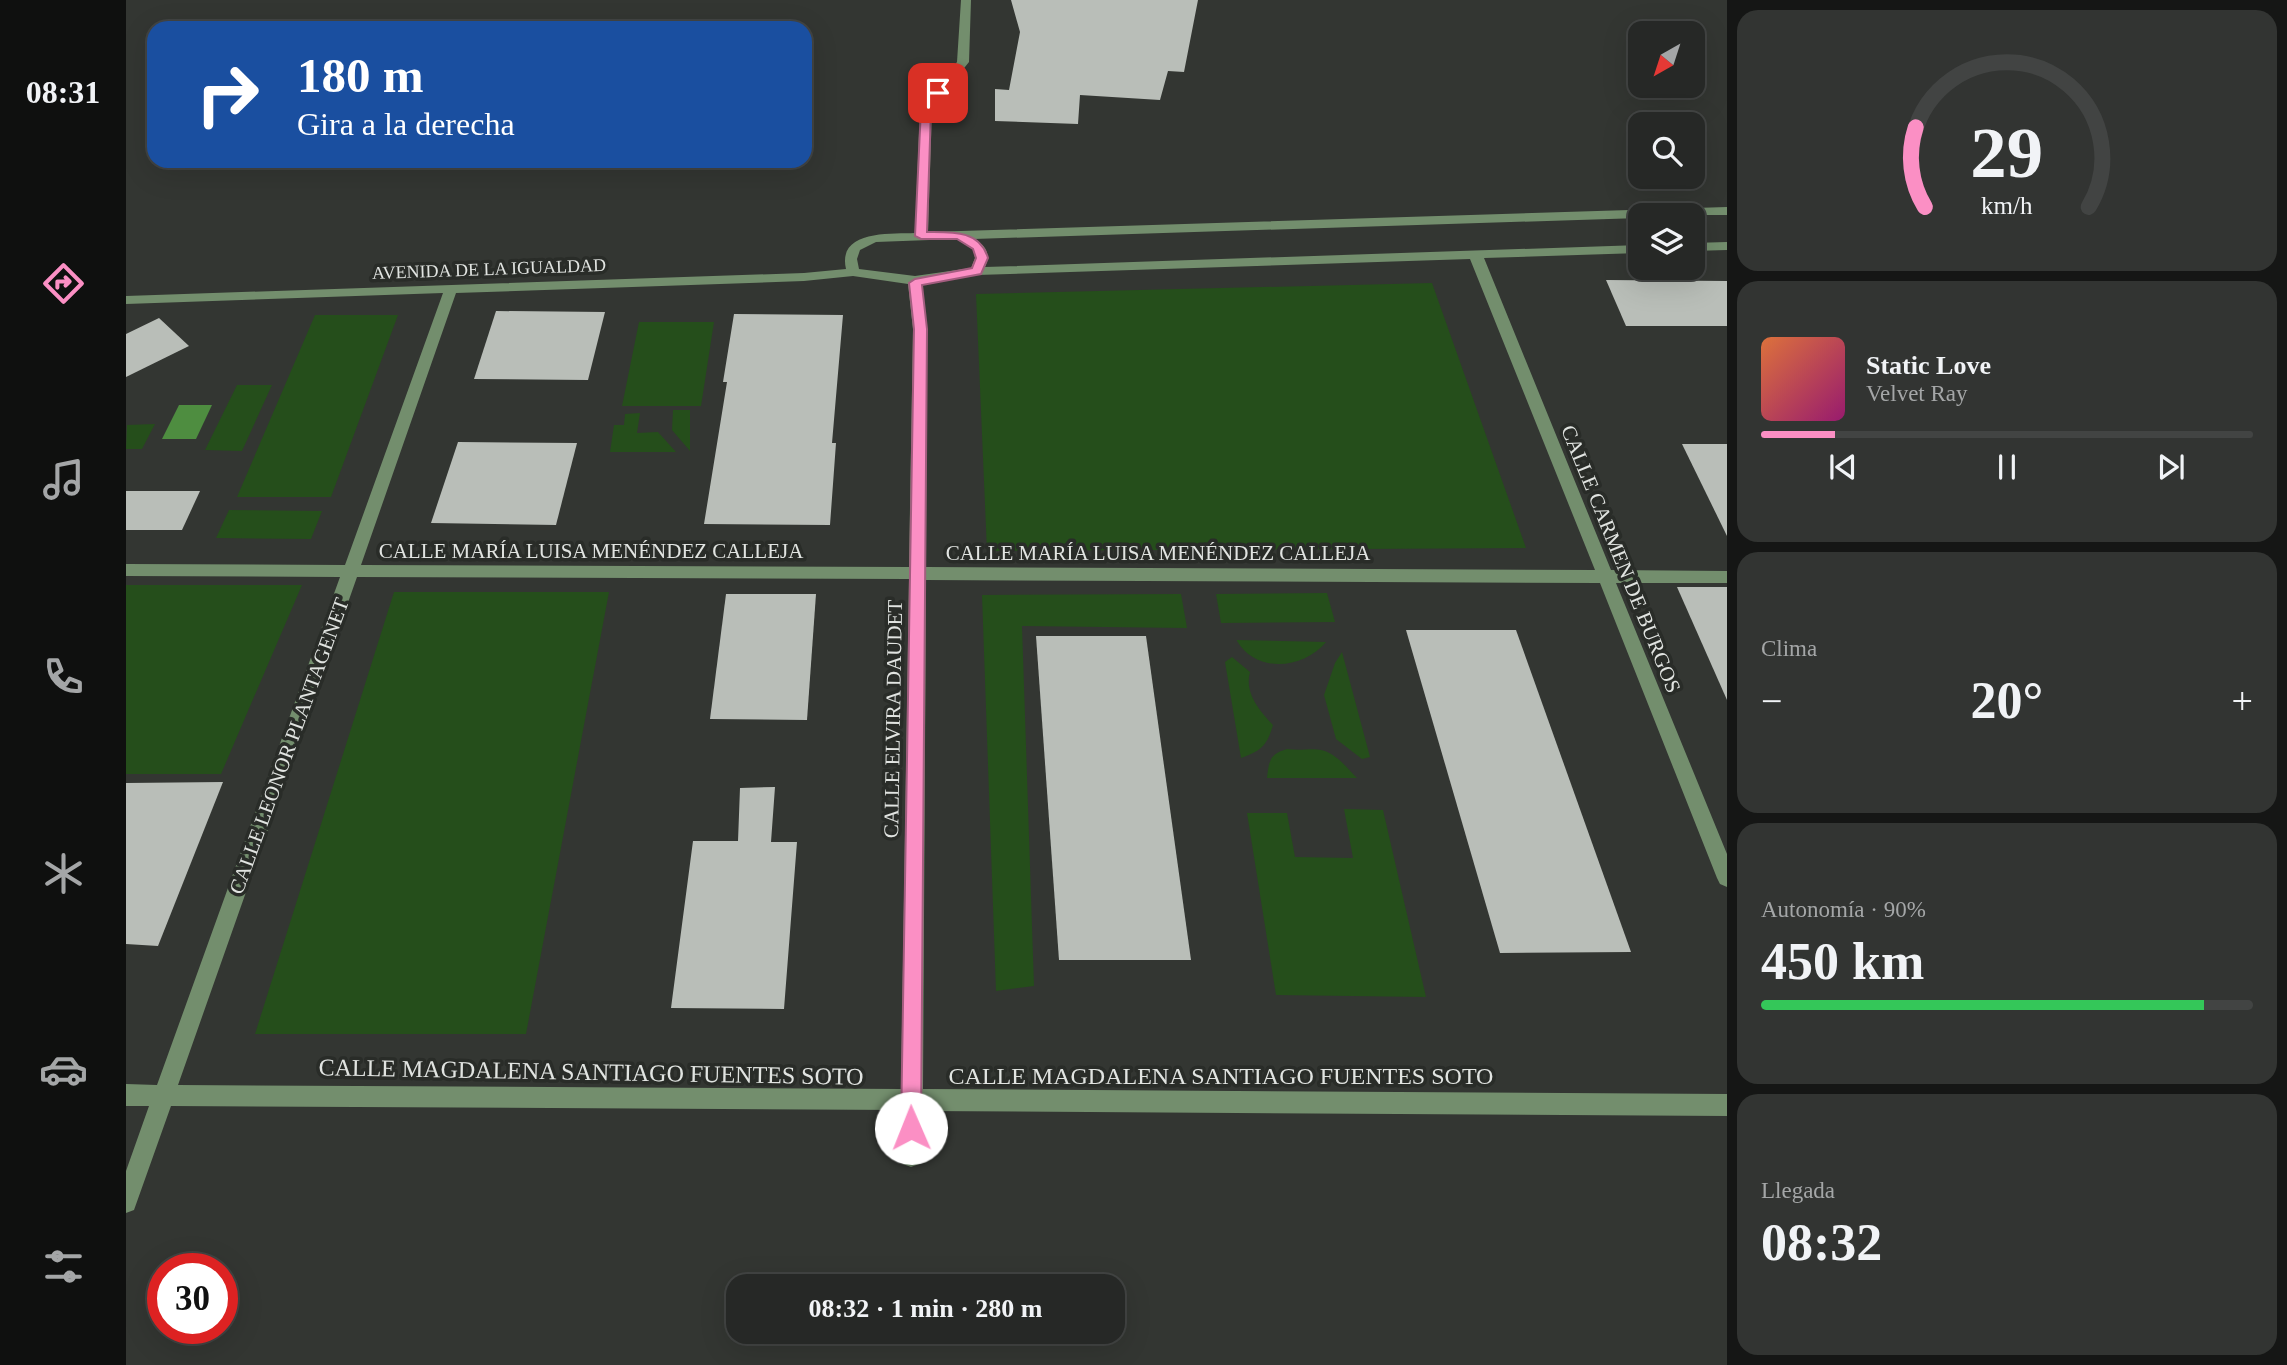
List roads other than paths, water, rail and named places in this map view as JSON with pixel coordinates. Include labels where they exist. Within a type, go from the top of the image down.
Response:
[{"type":"street","points":[[921,236],[926,108],[963,62],[966,0]]},
{"type":"street","points":[[1628,250],[977,271],[915,283],[886,281],[853,272],[850,259],[854,248],[873,238],[1727,211]]},
{"type":"street","points":[[960,236],[979,247],[982,258],[977,271]]},
{"type":"street","points":[[1705,247],[1727,246]]},
{"type":"street","name":"CALLE CARMEN DE BURGOS","points":[[1476,256],[1727,878]]},
{"type":"street","name":"AVENIDA DE LA IGUALDAD","points":[[129,303],[804,277],[853,272]]},
{"type":"street","name":"CALLE ELVIRA DAUDET","points":[[911,1156],[920,329],[915,283]]},
{"type":"street","name":"CALLE LEONOR PLANTAGENET","points":[[126,1202],[451,289]]},
{"type":"street","name":"CALLE MARÍA LUISA MENÉNDEZ CALLEJA","points":[[126,570],[1727,577]]},
{"type":"street","name":"CALLE MAGDALENA SANTIAGO FUENTES SOTO","points":[[126,1095],[1727,1105]]}]
